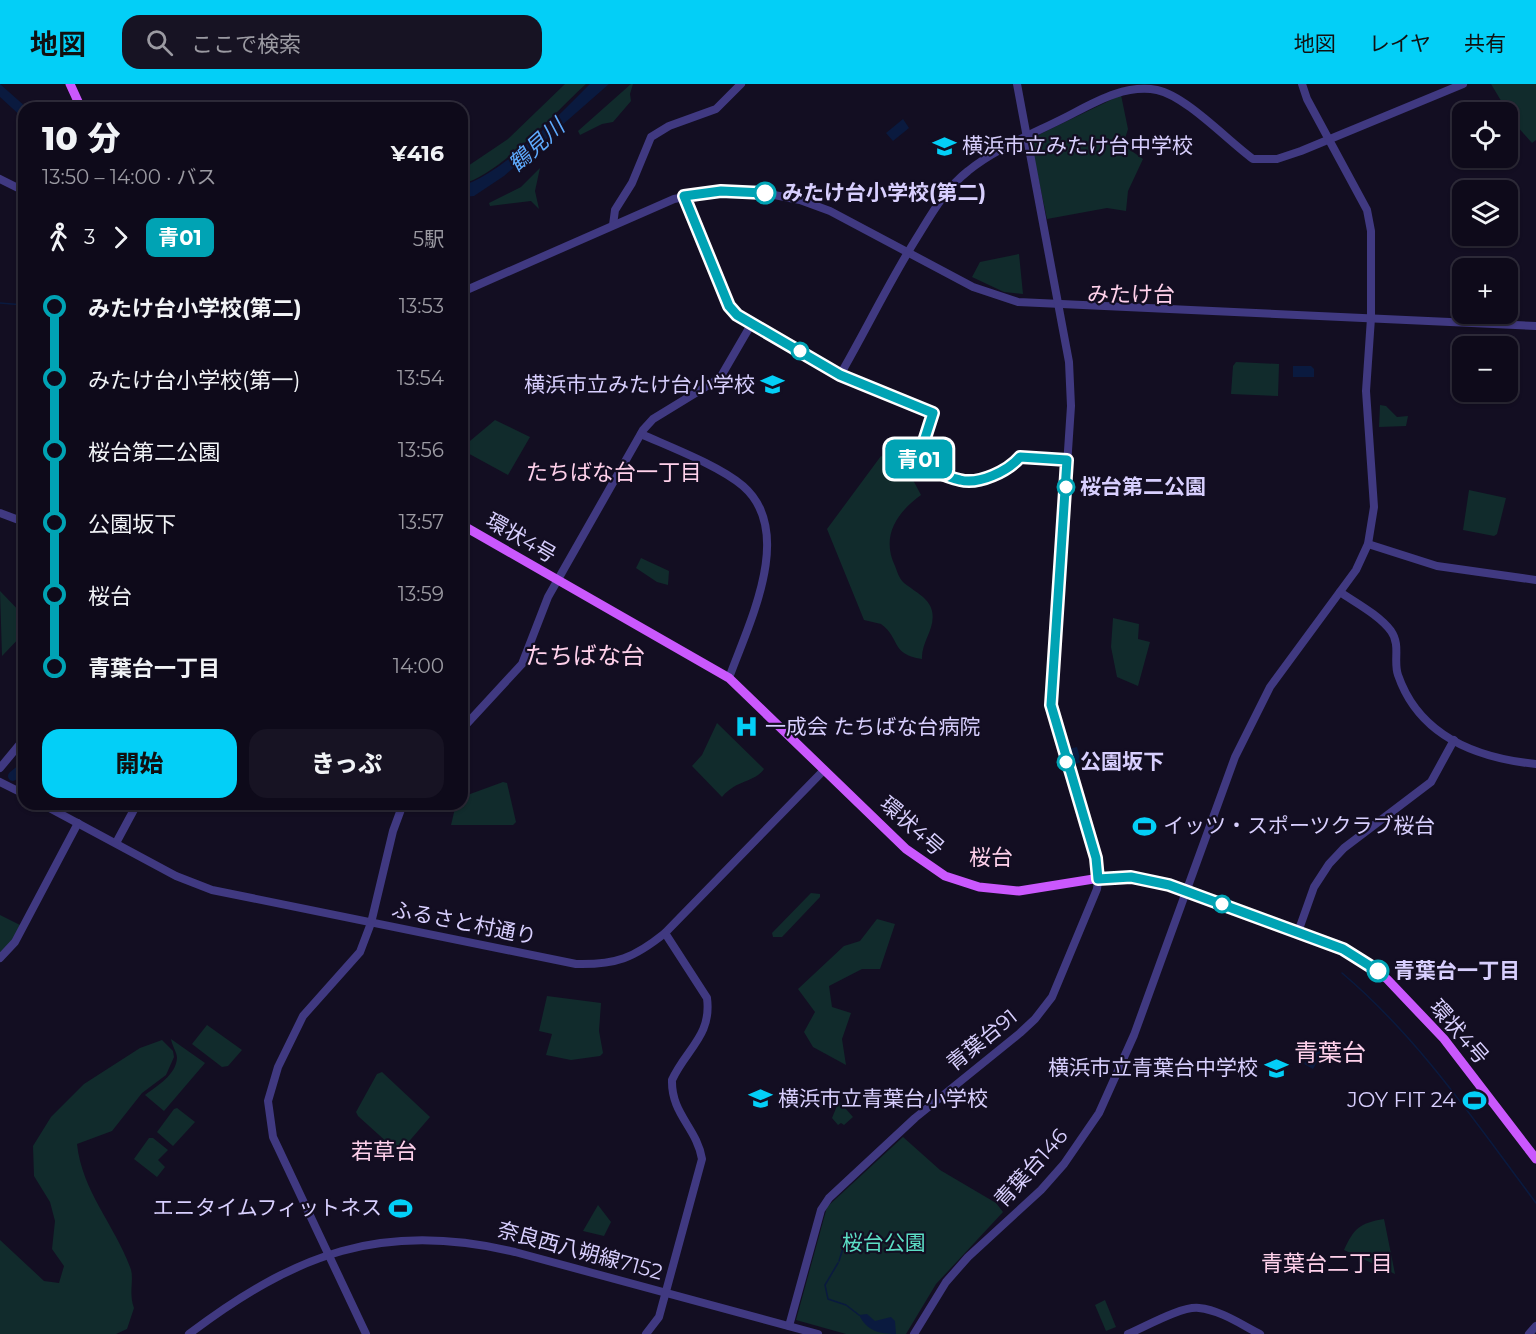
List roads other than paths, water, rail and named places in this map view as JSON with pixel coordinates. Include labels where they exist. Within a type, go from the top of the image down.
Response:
[{"type":"main road","points":[[70,84],[78,102]]},
{"type":"main road","name":"環状4号","points":[[468,528],[729,678],[906,849],[952,879],[979,887],[1019,891],[1098,879],[1142,879],[1187,892],[1352,953],[1387,979],[1459,1057],[1536,1159]]},
{"type":"street","points":[[613,225],[615,210],[632,183],[651,137],[669,126],[716,109],[741,84]]},
{"type":"street","points":[[1017,84],[1069,362],[1071,406],[1051,705],[1096,858],[1098,879]]},
{"type":"street","name":"青葉台146","points":[[914,1334],[946,1282],[968,1257],[1041,1190],[1064,1164],[1089,1128],[1124,1061],[1235,757],[1270,687],[1356,570],[1368,544],[1374,507],[1366,391],[1371,318],[1371,231],[1367,210],[1307,99],[1302,84]]},
{"type":"street","points":[[737,315],[840,375],[908,252],[953,184],[970,169],[1028,137],[1127,89],[1159,90],[1182,102],[1253,159],[1277,159],[1463,84]]},
{"type":"street","points":[[0,179],[18,188]]},
{"type":"street","points":[[468,289],[684,196],[715,191],[748,190],[800,200],[830,211],[974,287],[1001,298],[1060,305],[1536,326]]},
{"type":"street","points":[[468,722],[522,664],[535,637],[543,606],[641,434],[653,419],[720,378],[752,323]]},
{"type":"street","points":[[641,434],[741,484],[755,501],[765,522],[769,548],[761,585],[729,678]]},
{"type":"street","points":[[0,513],[18,520]]},
{"type":"street","points":[[1368,544],[1437,566],[1536,580]]},
{"type":"street","points":[[1340,592],[1389,629],[1397,643],[1397,673],[1418,715],[1436,732],[1499,759],[1536,764]]},
{"type":"street","points":[[1298,932],[1314,887],[1329,864],[1344,848],[1431,782],[1454,740]]},
{"type":"street","points":[[0,768],[18,746]]},
{"type":"street","name":"ふるさと村通り","points":[[53,810],[176,876],[212,890],[576,964],[602,965],[637,954],[665,933],[824,770]]},
{"type":"street","points":[[0,782],[18,791]]},
{"type":"street","points":[[116,843],[133,810]]},
{"type":"street","points":[[366,1334],[273,1137],[268,1101],[278,1067],[297,1025],[360,952],[371,923],[393,831],[401,810]]},
{"type":"street","points":[[0,958],[15,942],[78,823]]},
{"type":"street","name":"青葉台91","points":[[789,1326],[825,1203],[915,1118],[1035,1019],[1052,997],[1065,969],[1097,889],[1098,879]]},
{"type":"street","points":[[646,1334],[659,1317],[702,1159],[697,1141],[674,1104],[672,1080],[703,1034],[709,1011],[707,998],[665,933]]},
{"type":"street","name":"奈良西八朔線7152","points":[[189,1334],[239,1298],[284,1272],[329,1254],[401,1240],[457,1241],[515,1252],[818,1334]]},
{"type":"street","points":[[1128,1334],[1183,1310],[1197,1307],[1224,1316],[1260,1334]]},
{"type":"street","points":[[1528,1334],[1536,1326]]},
{"type":"water","points":[[0,84],[20,102],[18,102],[18,114],[0,97]]},
{"type":"water","name":"鶴見川","points":[[590,84],[609,84],[504,176],[474,196],[468,196],[468,183],[513,156]]},
{"type":"water","points":[[903,119],[909,128],[893,141],[886,133]]},
{"type":"water","points":[[1293,366],[1311,366],[1314,369],[1314,377],[1293,377]]},
{"type":"water","points":[[1077,747],[1081,762],[1073,765],[1068,749]]},
{"type":"water","points":[[1315,1045],[1324,1050],[1313,1069],[1304,1064]]},
{"type":"water","points":[[867,1314],[875,1321],[891,1317],[895,1321],[896,1334],[879,1332],[870,1328],[859,1315]]},
{"type":"waterway","points":[[0,303],[18,304]]},
{"type":"waterway","points":[[13,776],[18,772]]},
{"type":"waterway","points":[[1342,973],[1370,998],[1421,1053],[1469,1112],[1536,1203]]},
{"type":"waterway","points":[[839,1261],[845,1242]]},
{"type":"waterway","points":[[838,1263],[825,1285],[828,1299],[846,1305],[859,1315]]},
{"type":"place","name":"横浜市立みたけ台中学校","points":[[944,146]]},
{"type":"place","name":"みたけ台小学校(第二)","points":[[765,193]]},
{"type":"place","name":"横浜市立みたけ台小学校","points":[[773,385]]},
{"type":"place","name":"桜台第二公園","points":[[1066,487]]},
{"type":"place","name":"一成会 たちばな台病院","points":[[747,727]]},
{"type":"place","name":"公園坂下","points":[[1066,762]]},
{"type":"place","name":"イッツ・スポーツクラブ桜台","points":[[1145,826]]},
{"type":"place","name":"青葉台一丁目","points":[[1378,971]]},
{"type":"place","name":"横浜市立青葉台中学校","points":[[1276,1068]]},
{"type":"place","name":"横浜市立青葉台小学校","points":[[760,1099]]},
{"type":"place","name":"JOY FIT 24","points":[[1474,1100]]},
{"type":"place","name":"エニタイムフィットネス","points":[[400,1208]]},
{"type":"district","name":"みたけ台","points":[[1131,294]]},
{"type":"district","name":"たちばな台一丁目","points":[[614,472]]},
{"type":"district","name":"たちばな台","points":[[585,656]]},
{"type":"district","name":"桜台","points":[[991,857]]},
{"type":"district","name":"青葉台","points":[[1330,1053]]},
{"type":"district","name":"若草台","points":[[384,1151]]},
{"type":"district","name":"青葉台二丁目","points":[[1327,1263]]},
{"type":"park label","name":"桜台公園","points":[[884,1243]]}]
